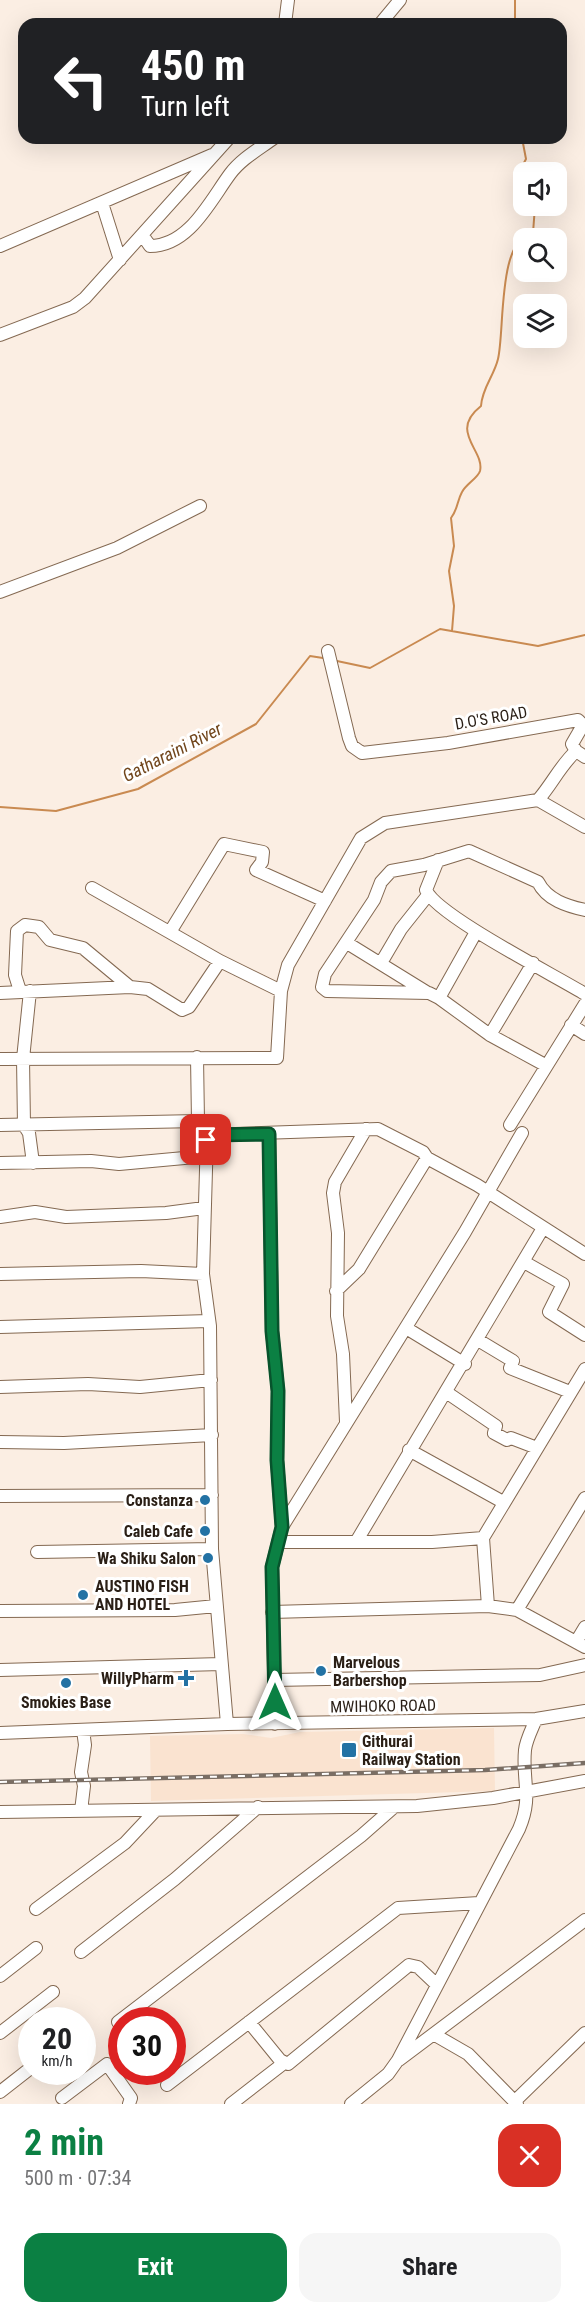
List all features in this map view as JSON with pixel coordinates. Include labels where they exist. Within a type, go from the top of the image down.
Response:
[{"type":"street","points":[[286,18],[288,0]]},
{"type":"street","points":[[385,18],[400,0]]},
{"type":"street","points":[[0,335],[72,306],[96,288],[224,144]]},
{"type":"street","points":[[143,236],[150,246],[158,246],[187,231],[230,173],[266,144]]},
{"type":"street","points":[[0,246],[216,154]]},
{"type":"street","points":[[102,203],[120,260]]},
{"type":"street","points":[[0,592],[117,548],[200,506]]},
{"type":"street","name":"D.O'S ROAD","points":[[328,651],[349,738],[352,746],[362,753],[448,742],[578,720],[583,725],[572,744],[580,754]]},
{"type":"street","points":[[538,800],[550,786],[561,765],[580,754]]},
{"type":"street","points":[[0,1059],[277,1058],[281,991],[288,965],[361,838],[385,823],[538,800],[585,827]]},
{"type":"street","points":[[170,932],[225,844],[263,852],[262,862],[256,870],[325,901]]},
{"type":"street","points":[[434,995],[324,990],[325,974],[374,900],[381,882],[391,871],[469,850],[538,882],[542,891],[565,905],[585,910]]},
{"type":"street","points":[[438,860],[426,890],[428,895],[476,932],[585,994]]},
{"type":"street","points":[[92,888],[220,961],[281,991]]},
{"type":"street","points":[[381,963],[401,929],[428,895]]},
{"type":"street","points":[[33,1163],[30,1133],[24,1125],[25,991],[15,975],[17,931],[29,925],[39,927],[50,940],[83,948],[130,987]]},
{"type":"street","points":[[434,995],[476,932]]},
{"type":"street","points":[[347,943],[434,995],[490,1035],[545,1065]]},
{"type":"street","points":[[0,993],[130,987],[148,990],[182,1010],[189,1007],[220,961]]},
{"type":"street","points":[[490,1035],[533,963]]},
{"type":"street","points":[[510,1125],[545,1065],[585,1004]]},
{"type":"street","points":[[571,1025],[585,1034]]},
{"type":"street","points":[[0,1125],[198,1121],[196,1057]]},
{"type":"street","points":[[227,1724],[212,1549],[212,1380],[209,1321],[203,1274],[207,1135],[269,1134],[302,1129],[366,1129],[389,1132],[423,1152],[427,1158],[585,1254]]},
{"type":"street","points":[[346,1422],[343,1354],[336,1290],[338,1233],[333,1203],[334,1182],[366,1129]]},
{"type":"street","points":[[282,1527],[303,1497],[346,1422],[488,1193],[522,1133]]},
{"type":"street","points":[[269,1134],[272,1331],[278,1391],[277,1460],[282,1527],[272,1567],[275,1724]]},
{"type":"street","points":[[0,1163],[91,1161],[119,1164],[206,1156]]},
{"type":"street","points":[[336,1290],[359,1269],[427,1158]]},
{"type":"street","points":[[0,1217],[35,1212],[66,1217],[166,1213],[204,1208]]},
{"type":"street","points":[[356,1542],[409,1450],[465,1364],[543,1228]]},
{"type":"street","points":[[524,1262],[563,1284],[549,1312],[585,1335]]},
{"type":"street","points":[[0,1274],[141,1271],[203,1274]]},
{"type":"street","points":[[0,1327],[209,1321]]},
{"type":"street","points":[[405,1328],[465,1364]]},
{"type":"street","points":[[478,1340],[513,1361],[510,1368],[570,1392]]},
{"type":"street","points":[[488,1606],[483,1538],[585,1369]]},
{"type":"street","points":[[0,1387],[88,1384],[140,1387],[212,1380]]},
{"type":"street","points":[[446,1392],[496,1426],[494,1433],[507,1440],[511,1438],[537,1448]]},
{"type":"street","points":[[0,1442],[64,1443],[212,1435]]},
{"type":"street","points":[[409,1450],[503,1502]]},
{"type":"street","points":[[0,1496],[212,1495]]},
{"type":"street","points":[[517,1610],[585,1498]]},
{"type":"street","points":[[278,1542],[432,1542],[483,1538]]},
{"type":"street","points":[[37,1552],[212,1549]]},
{"type":"street","points":[[0,1611],[175,1610],[216,1606]]},
{"type":"street","points":[[272,1612],[488,1606],[517,1610],[580,1644],[585,1627]]},
{"type":"street","points":[[0,1670],[221,1664]]},
{"type":"street","points":[[274,1680],[540,1675],[585,1665]]},
{"type":"street","name":"MWIHOKO ROAD","points":[[0,1733],[227,1724],[536,1719],[585,1711]]},
{"type":"street","points":[[351,2104],[388,2074],[398,2060],[519,1829],[526,1813],[529,1791],[525,1749],[536,1719]]},
{"type":"street","points":[[81,1811],[84,1786],[81,1772],[86,1745],[83,1730]]},
{"type":"street","points":[[0,1812],[394,1807],[493,1798],[585,1781]]},
{"type":"street","points":[[81,1952],[175,1879],[258,1807]]},
{"type":"street","points":[[138,2007],[362,1836],[394,1807]]},
{"type":"street","points":[[36,1909],[125,1843],[156,1810]]},
{"type":"street","points":[[186,2070],[398,1908],[479,1903]]},
{"type":"street","points":[[398,2060],[435,2035],[585,1920]]},
{"type":"street","points":[[0,1976],[36,1948]]},
{"type":"street","points":[[231,2104],[284,2063],[288,2064],[409,1965],[418,1967],[436,1985]]},
{"type":"street","points":[[0,2033],[53,1992]]},
{"type":"street","points":[[249,2022],[284,2063]]},
{"type":"street","points":[[435,2035],[468,2055],[516,2102],[585,2033]]},
{"type":"street","points":[[62,2098],[107,2064],[131,2098],[129,2104]]},
{"type":"street","points":[[0,2092],[18,2078]]},
{"type":"shaded area","points":[[494,1728],[495,1791],[151,1801],[150,1736],[243,1734],[271,1738],[300,1732]]},
{"type":"waterway","points":[[515,0],[515,18]]},
{"type":"waterway","points":[[523,144],[526,159],[524,162]]},
{"type":"waterway","points":[[452,631],[454,606],[449,571],[454,546],[451,518],[462,492],[480,471],[478,456],[470,440],[468,424],[472,415],[481,406],[498,359],[505,287],[513,251],[521,239],[533,233],[534,216]]},
{"type":"waterway","name":"Gatharaini River","points":[[337,661],[370,668],[440,629],[538,646],[585,635]]},
{"type":"waterway","name":"Gatharaini River","points":[[0,807],[56,811],[138,789],[256,724],[310,656],[323,658]]},
{"type":"railway","points":[[0,1782],[485,1770],[585,1763]]},
{"type":"place","name":"Constanza","points":[[205,1500]]},
{"type":"place","name":"Caleb Cafe","points":[[205,1531]]},
{"type":"place","name":"Wa Shiku Salon","points":[[208,1558]]},
{"type":"place","name":"AUSTINO FISH AND HOTEL","points":[[83,1595]]},
{"type":"place","name":"Marvelous Barbershop","points":[[321,1671]]},
{"type":"place","name":"WillyPharm","points":[[186,1678]]},
{"type":"place","name":"Smokies Base","points":[[66,1683]]},
{"type":"place","name":"Githurai Railway Station","points":[[349,1750]]},
{"type":"route","points":[[206,1140],[207,1135],[217,1133],[269,1134],[272,1331],[278,1391],[277,1460],[282,1527],[272,1567],[275,1702]]}]
